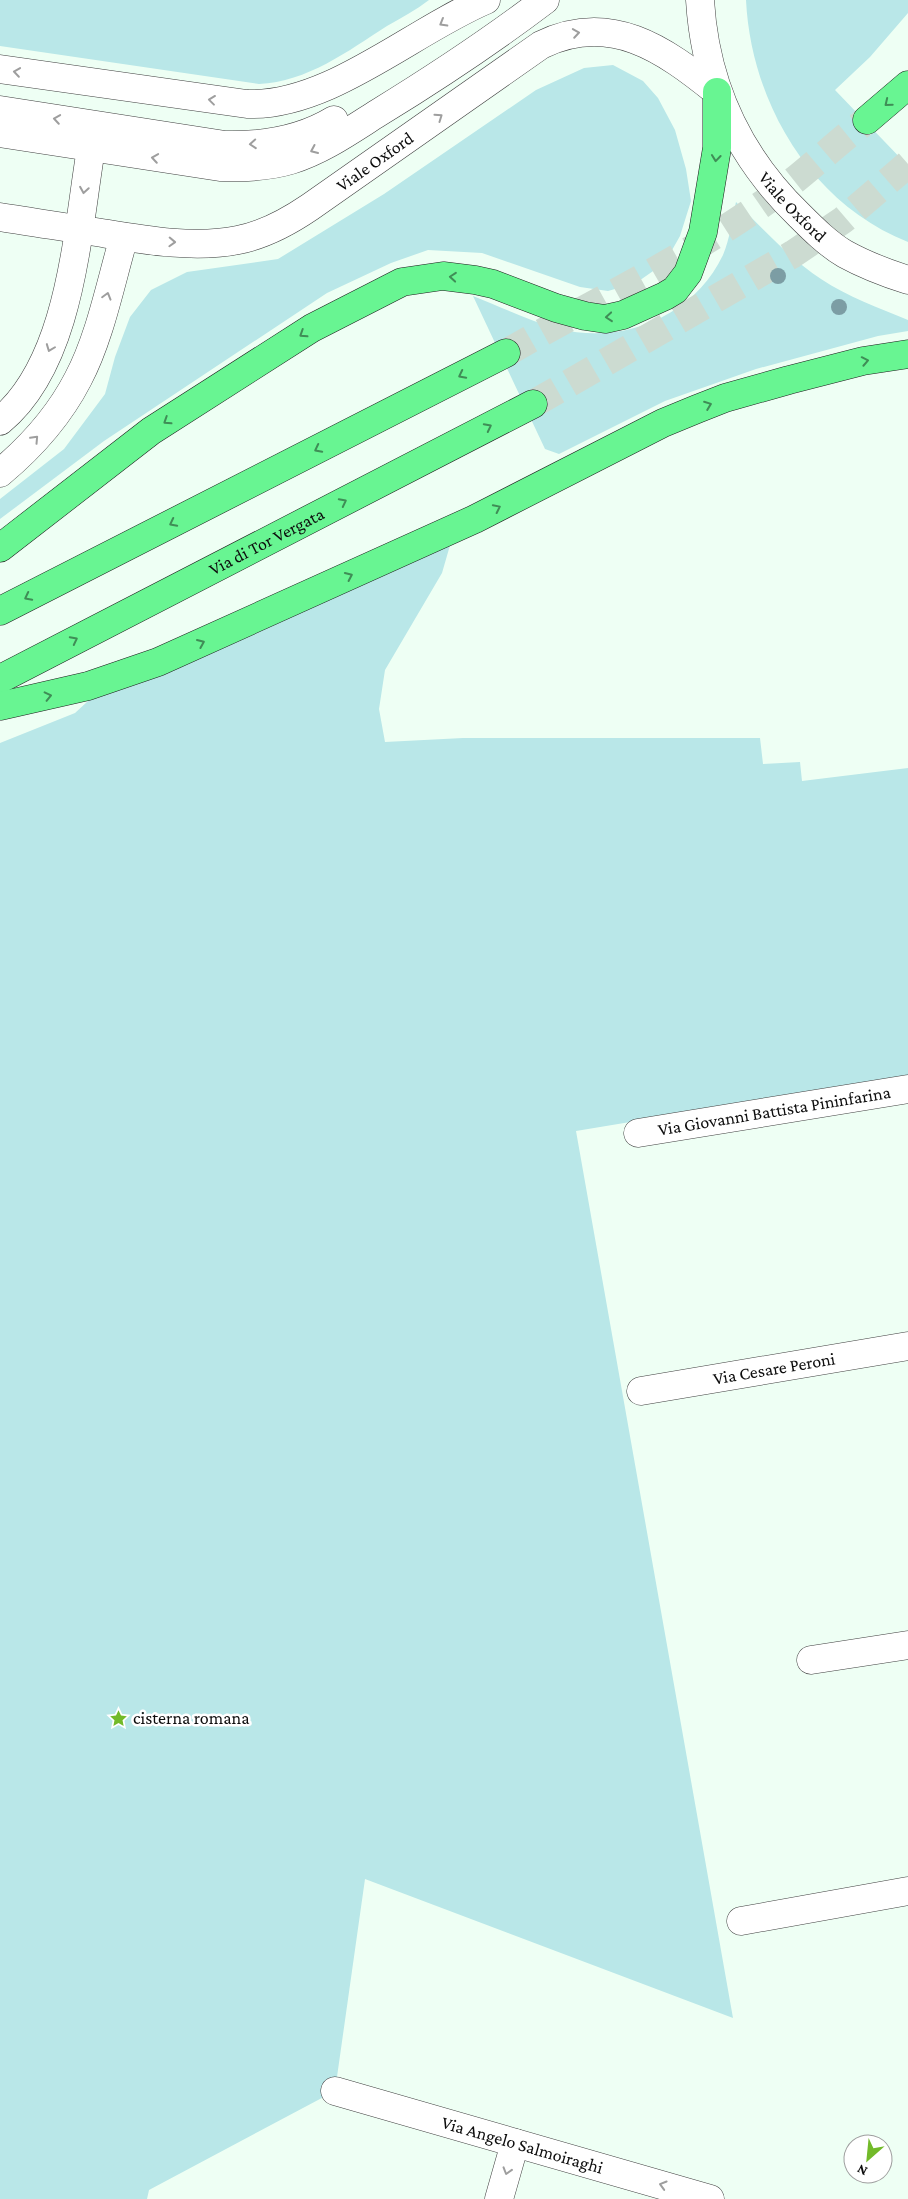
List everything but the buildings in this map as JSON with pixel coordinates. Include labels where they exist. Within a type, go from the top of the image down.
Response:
[{"type":"main road","points":[[867,120],[908,85]]},
{"type":"main road","points":[[0,548],[151,432],[312,328],[402,282],[443,276],[475,280],[493,284],[556,308],[605,319],[623,315],[675,290],[688,273],[703,232],[717,148],[717,92]]},
{"type":"main road","points":[[0,611],[506,353]]},
{"type":"main road","points":[[0,706],[88,686],[158,662],[475,519],[663,423],[697,409],[733,396],[789,380],[864,361],[908,354]]},
{"type":"main road","name":"Via di Tor Vergata","points":[[0,678],[533,404]]},
{"type":"street","points":[[0,69],[247,104],[273,104],[305,95],[357,72],[486,0]]},
{"type":"street","points":[[0,133],[93,136],[225,145],[260,144],[296,137],[330,123],[398,81],[545,0]]},
{"type":"street","name":"Viale Oxford","points":[[700,0],[702,28],[717,92],[745,149],[763,176],[789,206],[817,233],[843,253],[875,268],[908,280]]},
{"type":"street","name":"Viale Oxford","points":[[0,217],[165,242],[238,240],[271,230],[310,207],[541,45],[564,35],[591,31],[616,33],[636,39],[678,62],[717,92]]},
{"type":"street","points":[[0,110],[93,136]]},
{"type":"street","points":[[0,421],[13,410],[43,368],[63,314],[93,136]]},
{"type":"street","points":[[0,473],[44,429],[79,379],[96,334],[124,236]]},
{"type":"street","name":"Via Giovanni Battista Pininfarina","points":[[638,1133],[908,1089]]},
{"type":"street","name":"Via Cesare Peroni","points":[[641,1391],[908,1346]]},
{"type":"street","points":[[811,1660],[908,1645]]},
{"type":"street","points":[[741,1920],[908,1891]]},
{"type":"street","name":"Via Angelo Salmoiraghi","points":[[335,2091],[710,2199]]},
{"type":"street","points":[[499,2199],[515,2143]]},
{"type":"shaded area","points":[[0,0],[429,0],[326,64],[294,78],[259,84],[0,46]]},
{"type":"shaded area","points":[[746,0],[908,0],[908,13],[870,57],[835,90],[908,166],[908,242],[873,225],[842,202],[815,175],[792,145],[774,111],[760,75],[750,38]]},
{"type":"shaded area","points":[[613,65],[643,81],[658,98],[675,130],[686,169],[691,201],[680,236],[667,259],[656,269],[636,283],[608,291],[580,287],[482,253],[428,250],[391,263],[327,293],[104,441],[0,519],[0,499],[64,449],[105,394],[115,357],[130,317],[151,290],[187,272],[278,259],[384,194],[536,90],[584,68]]},
{"type":"shaded area","points":[[736,202],[777,243],[809,271],[853,297],[908,320],[908,331],[878,336],[756,369],[665,401],[559,454],[545,449],[473,296],[526,318],[559,329],[584,333],[608,333],[632,329],[654,321],[676,309],[694,295],[710,276],[723,255]]},
{"type":"shaded area","points":[[455,528],[442,573],[385,670],[379,709],[385,742],[463,738],[760,738],[763,764],[800,762],[802,781],[908,768],[908,1076],[576,1131],[733,2018],[365,1879],[335,2091],[149,2190],[147,2199],[0,2199],[0,743],[75,713],[113,678]]},
{"type":"tunnel","points":[[506,353],[677,258],[743,217],[787,186],[867,120]]},
{"type":"tunnel","points":[[533,404],[793,254],[843,220],[908,164]]},
{"type":"place","name":"cisterna romana","points":[[119,1718]]}]
